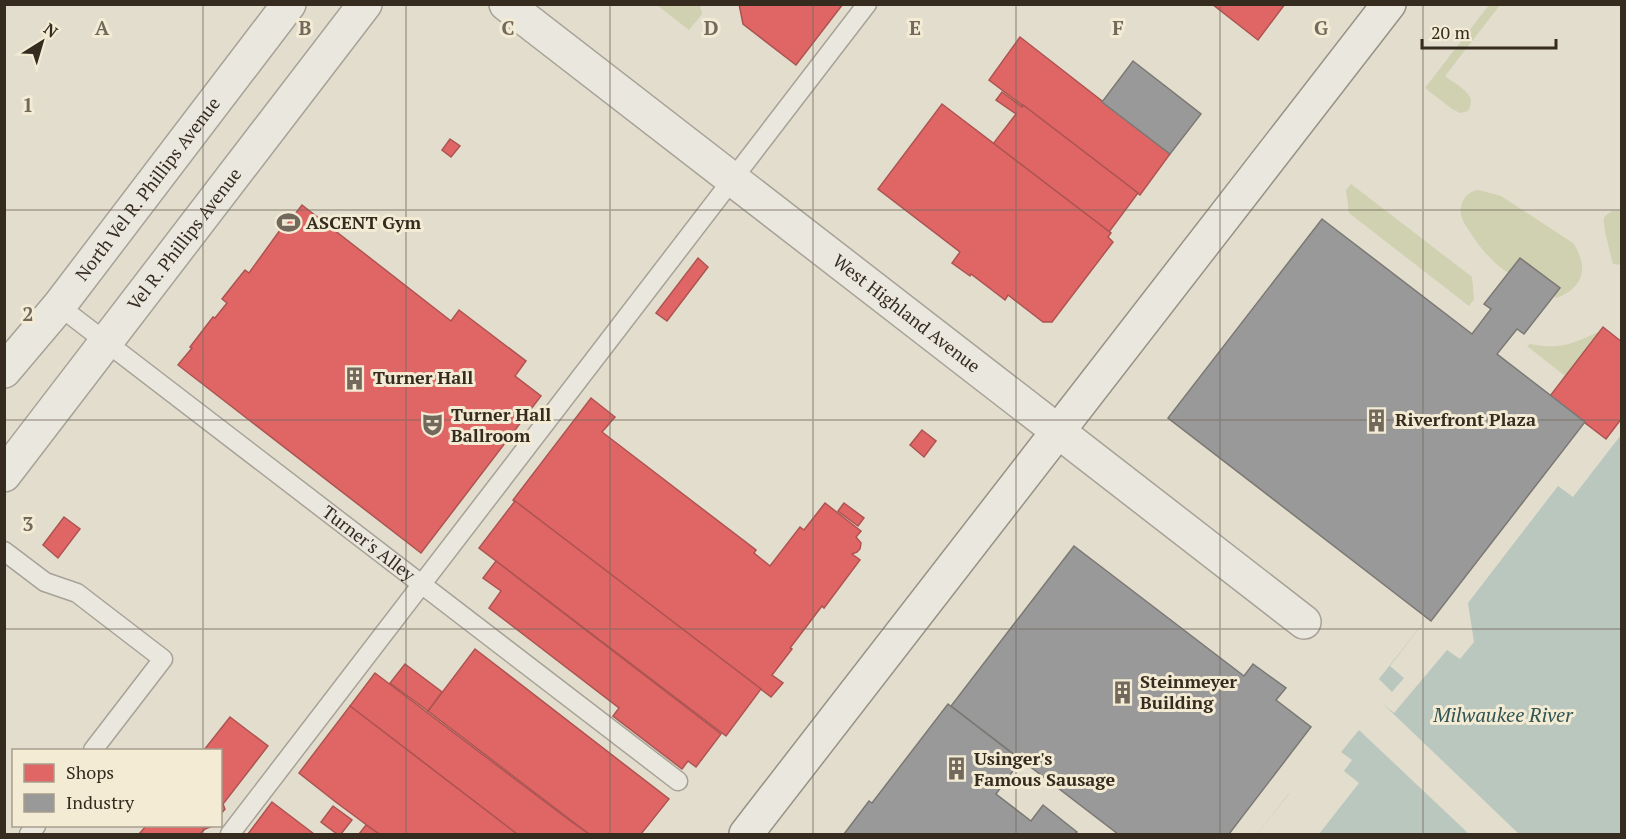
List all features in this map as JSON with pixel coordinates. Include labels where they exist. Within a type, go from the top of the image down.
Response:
[{"type":"street","name":"North Vel R. Phillips Avenue","points":[[4,371],[59,306],[289,4]]},
{"type":"street","name":"Vel R. Phillips Avenue","points":[[4,475],[365,4]]},
{"type":"street","name":"West Highland Avenue","points":[[506,4],[1304,622]]},
{"type":"street","points":[[746,834],[1389,4]]},
{"type":"lane","points":[[230,834],[867,4]]},
{"type":"lane","name":"Turner's Alley","points":[[59,306],[678,781]]},
{"type":"lane","points":[[4,551],[45,582],[77,593],[163,658],[94,749]]},
{"type":"green space","points":[[657,5],[700,5],[702,14],[689,30]]},
{"type":"green space","points":[[1489,5],[1500,5],[1445,76],[1469,95],[1471,105],[1468,111],[1460,113],[1425,88]]},
{"type":"green space","points":[[1351,184],[1472,277],[1474,299],[1469,306],[1349,213],[1346,190]]},
{"type":"green space","points":[[1479,190],[1501,196],[1573,243],[1582,268],[1578,282],[1573,288],[1557,298],[1510,274],[1489,257],[1470,232],[1461,214],[1465,197]]},
{"type":"green space","points":[[1612,211],[1621,211],[1621,265],[1613,264],[1604,226],[1604,218]]},
{"type":"green space","points":[[1599,332],[1565,376],[1527,346],[1530,344],[1566,345]]},
{"type":"water","name":"Milwaukee River","points":[[1621,376],[1621,834],[1257,834],[1427,618],[1431,621]]},
{"type":"pier","points":[[1621,376],[1621,435],[1573,497],[1558,486],[1468,603],[1474,642],[1460,659],[1447,650],[1394,713],[1381,702],[1519,834],[1469,834],[1359,730],[1341,752],[1352,760],[1344,771],[1359,783],[1319,834],[1257,834],[1377,677],[1392,692],[1404,678],[1390,666],[1427,618],[1431,621]]},
{"type":"building: Shops","points":[[739,4],[843,4],[796,65],[743,24]]},
{"type":"building: Shops","points":[[1212,4],[1285,4],[1258,40]]},
{"type":"building: Shops","points":[[1020,37],[1170,154],[1140,195],[989,80]]},
{"type":"building: Shops","points":[[1002,92],[1022,107],[1023,105],[1138,193],[1109,232],[993,144],[1016,114],[996,100]]},
{"type":"building: Shops","points":[[942,104],[1111,233],[1108,237],[1113,242],[1052,322],[1043,322],[1008,295],[1005,300],[971,274],[970,276],[952,263],[960,252],[878,189]]},
{"type":"building: Shops","points":[[450,139],[460,146],[451,157],[442,150]]},
{"type":"building: Shops","name":"Turner Hall","points":[[302,205],[451,321],[459,310],[526,361],[515,376],[541,396],[421,553],[178,365],[213,317],[215,318],[227,303],[222,299],[245,270],[249,273],[283,226],[285,227]]},
{"type":"building: Shops","points":[[698,258],[708,267],[667,321],[656,313]]},
{"type":"building: Shops","points":[[1603,327],[1622,342],[1622,418],[1606,439],[1550,396]]},
{"type":"building: Shops","points":[[591,398],[615,417],[602,432],[756,550],[754,553],[770,566],[800,527],[804,530],[825,503],[861,531],[856,537],[861,543],[860,549],[852,554],[860,560],[824,608],[822,606],[772,675],[783,683],[771,697],[513,500]]},
{"type":"building: Shops","points":[[922,430],[936,441],[924,457],[910,445]]},
{"type":"building: Shops","points":[[515,501],[761,689],[726,736],[479,548]]},
{"type":"building: Shops","points":[[844,503],[864,518],[858,526],[838,511]]},
{"type":"building: Shops","points":[[64,517],[80,529],[58,558],[43,545]]},
{"type":"building: Shops","points":[[496,561],[721,734],[696,767],[688,761],[682,769],[613,716],[619,708],[489,608],[501,591],[483,578]]},
{"type":"building: Shops","points":[[475,649],[669,799],[641,834],[589,834],[428,711]]},
{"type":"building: Shops","points":[[405,664],[442,692],[428,711],[390,683]]},
{"type":"building: Shops","points":[[375,673],[589,834],[517,834],[350,706]]},
{"type":"building: Shops","points":[[350,706],[517,834],[379,834],[337,803],[299,773]]},
{"type":"building: Shops","points":[[230,717],[268,746],[223,804],[225,809],[222,813],[222,749],[205,749]]},
{"type":"building: Shops","points":[[272,802],[314,834],[248,834]]},
{"type":"building: Shops","points":[[333,806],[352,820],[341,834],[337,834],[321,822]]},
{"type":"building: Shops","points":[[366,825],[379,834],[359,834]]},
{"type":"building: Shops","points":[[145,827],[210,827],[200,834],[139,834]]},
{"type":"building: Industry","points":[[1133,61],[1201,114],[1170,154],[1102,102]]},
{"type":"building: Industry","name":"Riverfront Plaza","points":[[1322,219],[1472,334],[1491,309],[1484,304],[1520,258],[1560,288],[1524,334],[1517,329],[1497,354],[1585,422],[1431,621],[1168,418]]},
{"type":"building: Industry","name":"Steinmeyer Building","points":[[1074,546],[1244,676],[1253,664],[1286,688],[1276,700],[1311,727],[1229,834],[1118,834],[951,706]]},
{"type":"building: Industry","name":"Usinger's Famous Sausage","points":[[948,704],[1021,760],[996,794],[1031,821],[1043,805],[1077,832],[1075,834],[844,834],[869,801],[872,803]]},
{"type":"place","name":"ASCENT Gym","points":[[288,223]]},
{"type":"place","name":"Turner Hall","points":[[355,378]]},
{"type":"place","name":"Riverfront Plaza","points":[[1377,420]]},
{"type":"place","name":"Turner Hall Ballroom","points":[[433,425]]},
{"type":"place","name":"Steinmeyer Building","points":[[1122,692]]},
{"type":"place","name":"Usinger's Famous Sausage","points":[[956,769]]}]
